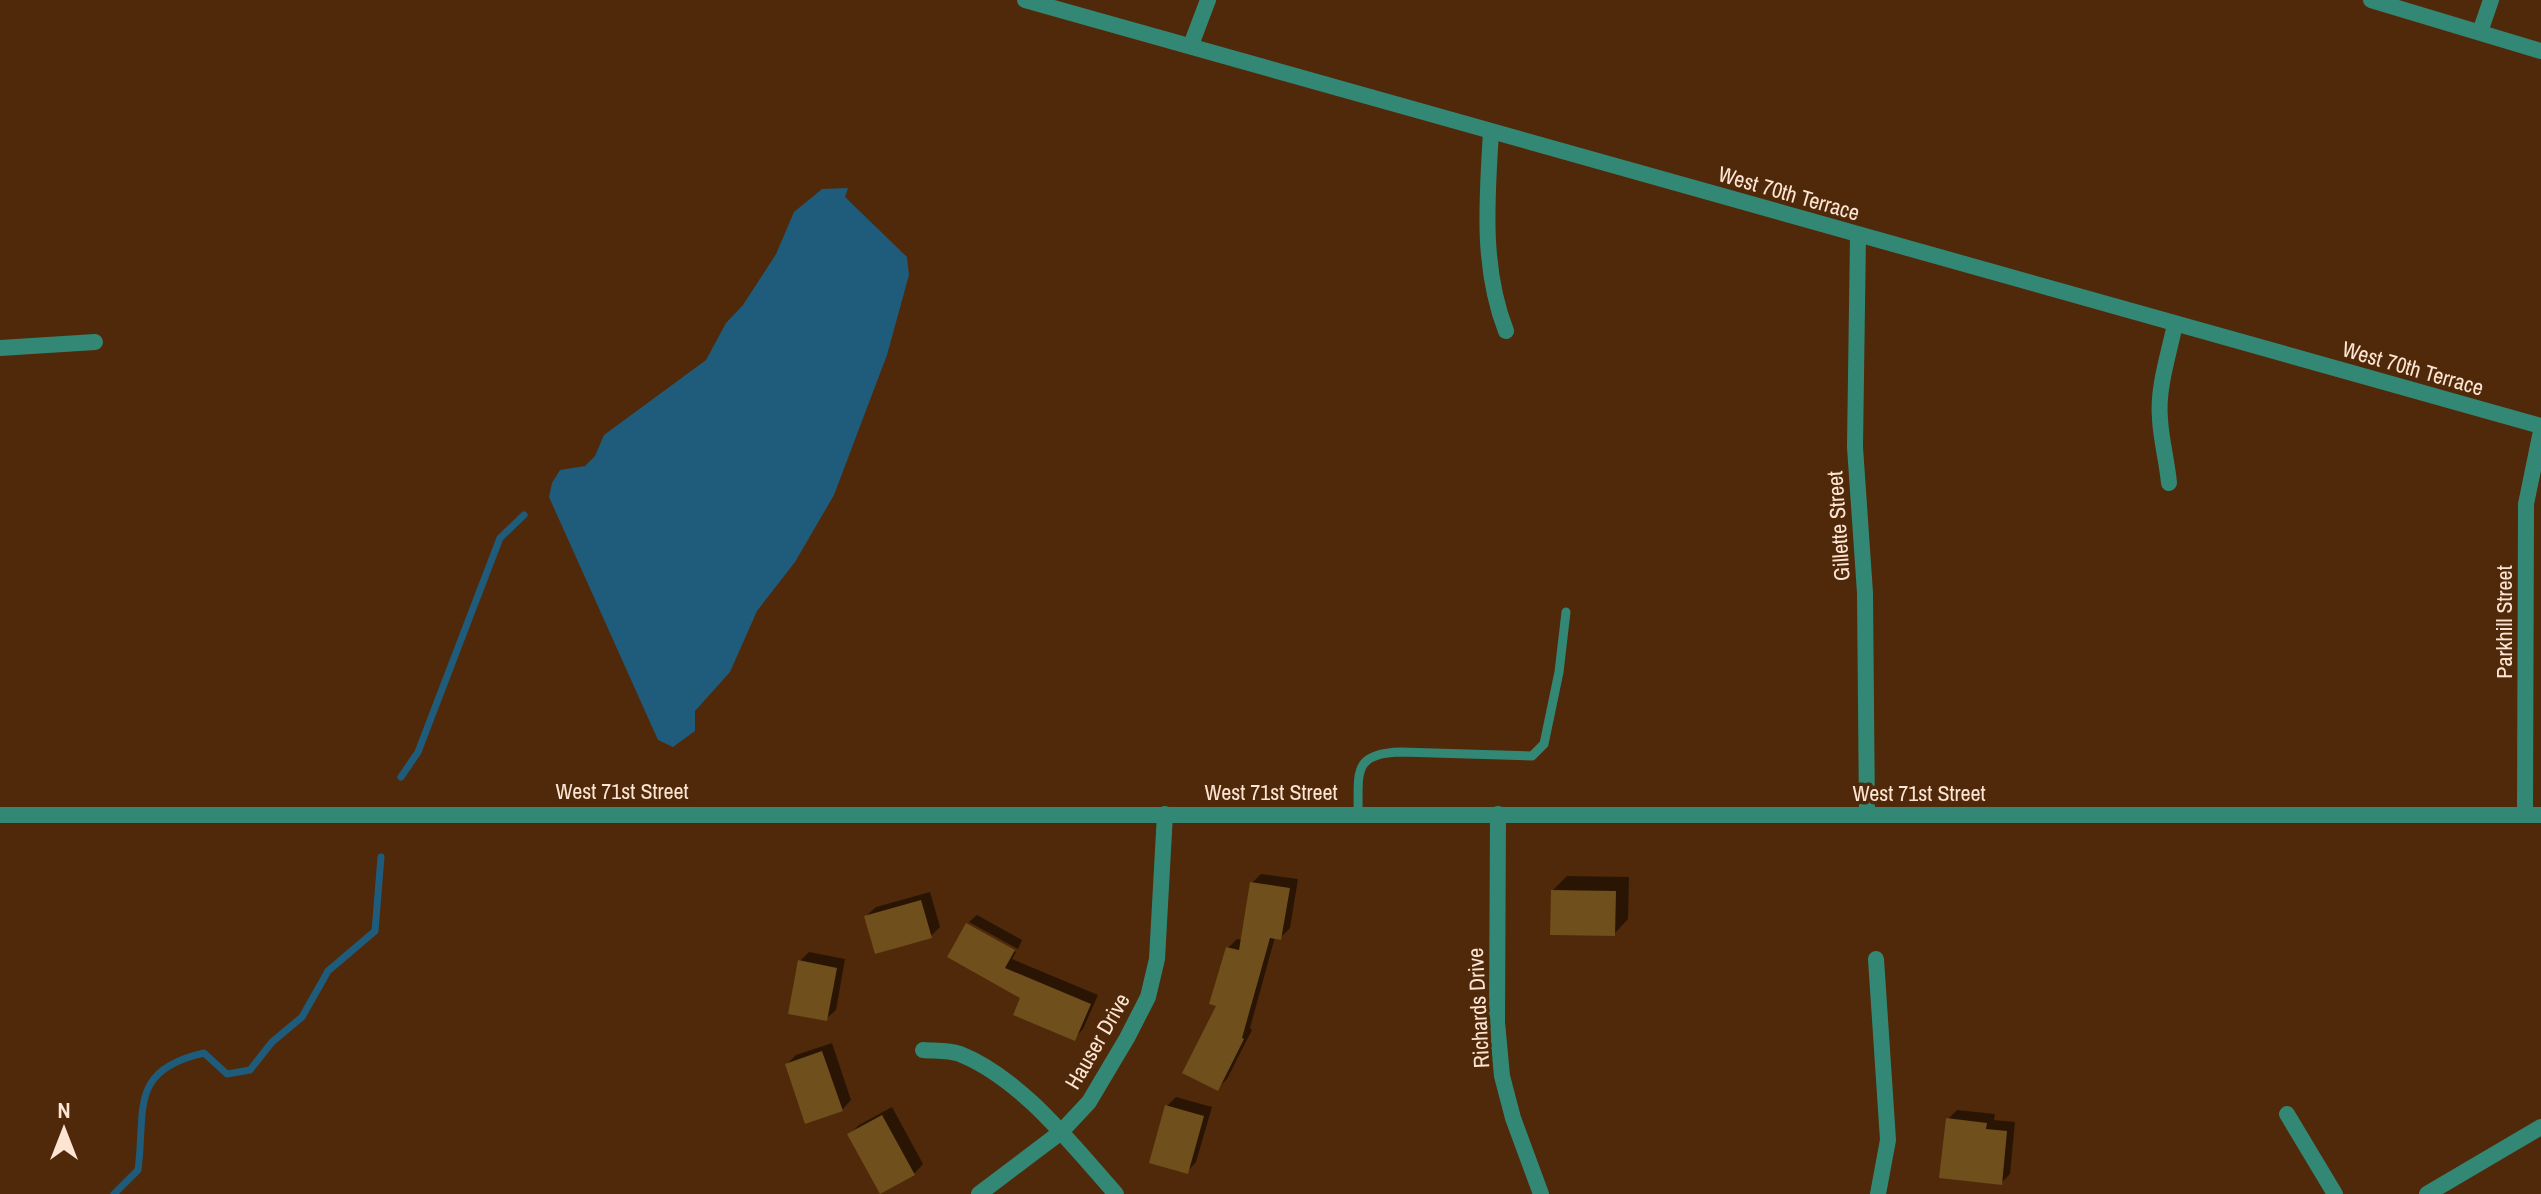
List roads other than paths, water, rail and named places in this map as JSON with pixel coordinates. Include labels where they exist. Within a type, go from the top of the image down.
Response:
[{"type":"street","name":"West 70th Terrace","points":[[1025,0],[2541,429]]},
{"type":"street","points":[[1191,45],[1208,0]]},
{"type":"street","points":[[2371,0],[2541,51]]},
{"type":"street","points":[[2480,32],[2491,0]]},
{"type":"street","points":[[1491,132],[1487,236],[1495,302],[1506,331]]},
{"type":"street","name":"Gillette Street","points":[[1858,235],[1855,447],[1865,593],[1867,815]]},
{"type":"street","points":[[2169,483],[2160,419],[2175,324]]},
{"type":"street","points":[[0,348],[95,342]]},
{"type":"street","name":"Parkhill Street","points":[[2533,815],[2526,504],[2541,429]]},
{"type":"street","name":"Hauser Drive","points":[[979,1194],[1061,1132],[1089,1102],[1148,997],[1157,959],[1165,814]]},
{"type":"street","name":"Richards Drive","points":[[1498,814],[1497,1022],[1502,1076],[1513,1118],[1541,1194]]},
{"type":"street","name":"West 71st Street","points":[[0,815],[2533,815]]},
{"type":"street","points":[[1876,959],[1888,1140],[1878,1194]]},
{"type":"street","points":[[923,1050],[957,1053],[998,1073],[1061,1132],[1116,1194]]},
{"type":"street","points":[[2287,1114],[2335,1194]]},
{"type":"street","points":[[2427,1194],[2541,1127]]},
{"type":"lane","points":[[1358,815],[1360,771],[1369,757],[1384,752],[1532,756],[1541,750],[1559,672],[1566,612]]},
{"type":"water","points":[[848,188],[845,197],[907,257],[909,275],[887,355],[834,495],[795,562],[757,611],[730,672],[695,711],[695,731],[673,747],[658,740],[549,497],[552,483],[560,470],[585,466],[595,456],[604,435],[706,360],[726,323],[743,305],[776,254],[794,212],[822,189]]},
{"type":"waterway","points":[[401,777],[418,752],[500,538],[524,515]]},
{"type":"waterway","points":[[114,1194],[138,1170],[142,1111],[152,1082],[163,1070],[180,1060],[204,1053],[227,1074],[250,1070],[272,1042],[302,1017],[328,971],[375,931],[381,857]]}]
